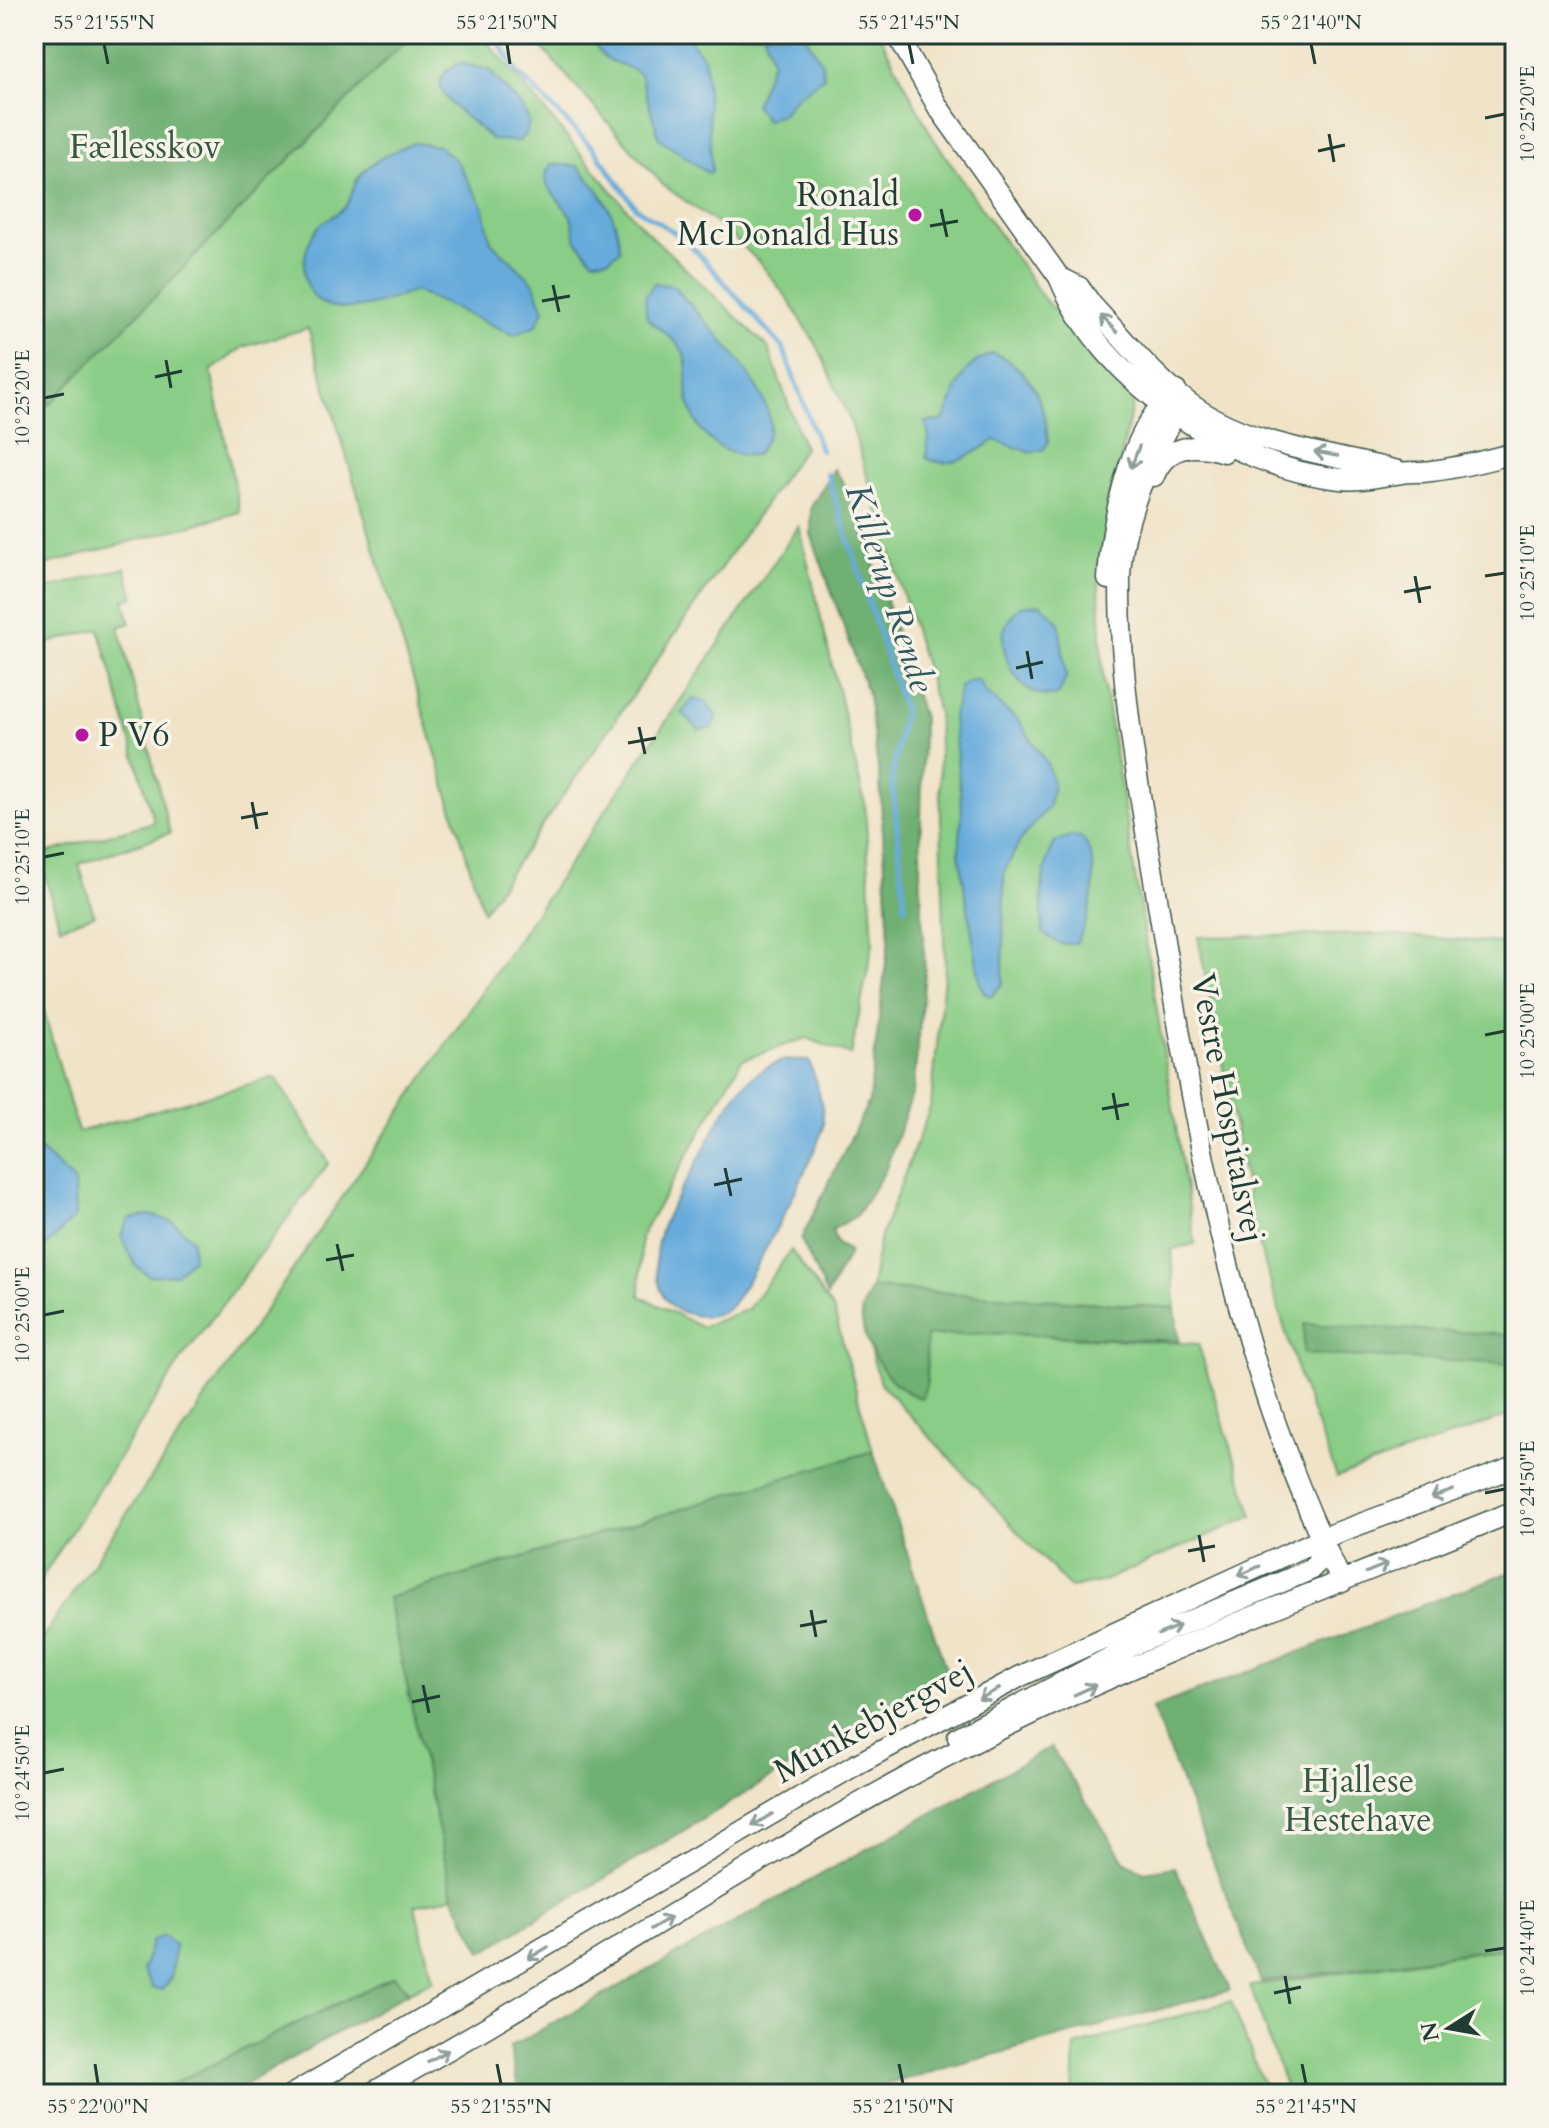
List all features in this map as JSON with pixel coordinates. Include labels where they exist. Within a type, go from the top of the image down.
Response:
[{"type":"street","points":[[897,34],[938,107],[1059,277],[1070,305],[1099,344],[1209,435],[1276,463],[1340,479],[1374,479],[1469,465],[1515,453]]},
{"type":"street","points":[[1171,403],[1294,448],[1402,473]]},
{"type":"street","name":"Vestre Hospitalsvej","points":[[1171,403],[1129,522],[1120,574],[1121,628],[1142,807],[1189,1093],[1219,1241],[1281,1441],[1320,1539],[1342,1582]]},
{"type":"street","points":[[1121,628],[1139,522],[1157,468],[1169,455],[1182,448],[1200,446],[1251,463],[1276,463]]},
{"type":"street","name":"Munkebjergvej","points":[[293,2094],[857,1764],[1021,1676],[1320,1539],[1515,1467]]},
{"type":"street","name":"Munkebjergvej","points":[[370,2094],[476,2036],[922,1769],[1090,1688],[1515,1511]]},
{"type":"street","points":[[860,1805],[889,1773],[1136,1644],[1310,1570],[1318,1562],[1320,1539]]},
{"type":"green space","name":"Fællesskov","points":[[34,34],[412,34],[49,405],[34,360]]},
{"type":"green space","points":[[412,34],[481,34],[643,228],[768,347],[804,448],[483,911],[308,328],[243,347],[211,371],[240,512],[34,568],[34,360],[49,405]]},
{"type":"green space","points":[[530,34],[879,34],[932,136],[1044,299],[1134,397],[1098,566],[1103,679],[1195,1244],[1172,1249],[1175,1308],[871,1288],[879,1241],[931,1105],[945,966],[938,713],[851,423],[819,349],[788,299],[760,263],[726,230],[663,185]]},
{"type":"green space","points":[[834,469],[853,497],[923,718],[920,870],[925,973],[913,1092],[885,1171],[856,1216],[832,1230],[837,1244],[850,1251],[827,1296],[801,1239],[869,1101],[889,938],[880,782],[868,695],[811,534],[811,507]]},
{"type":"green space","points":[[799,526],[865,804],[873,943],[851,1055],[806,1038],[742,1060],[641,1236],[640,1296],[701,1327],[748,1309],[791,1250],[834,1311],[873,1451],[388,1598],[453,1896],[415,1906],[433,1980],[409,1992],[394,1976],[152,2094],[34,2094],[34,1650]]},
{"type":"green space","points":[[125,568],[134,597],[124,600],[130,623],[119,627],[170,833],[79,864],[94,915],[60,927],[39,855],[154,822],[99,629],[34,647],[34,592]]},
{"type":"green space","points":[[1379,934],[1515,944],[1515,1413],[1337,1477],[1302,1386],[1254,1228],[1198,937]]},
{"type":"green space","points":[[34,976],[78,1132],[275,1077],[329,1163],[183,1357],[34,1590]]},
{"type":"green space","points":[[871,1288],[1175,1308],[1179,1341],[987,1333],[926,1336],[927,1382],[922,1398],[900,1387],[874,1355],[863,1330],[861,1314]]},
{"type":"green space","points":[[1304,1324],[1515,1335],[1515,1364],[1303,1354]]},
{"type":"green space","points":[[987,1333],[1198,1344],[1253,1516],[1101,1582],[1070,1588],[880,1383],[869,1346],[897,1385],[921,1398],[927,1382],[925,1336]]},
{"type":"green space","points":[[873,1451],[947,1672],[482,1952],[453,1896],[388,1598]]},
{"type":"green space","name":"Hjallese Hestehave","points":[[1515,1570],[1515,1946],[1261,1982],[1152,1708]]},
{"type":"green space","points":[[1051,1747],[1124,1861],[1144,1872],[1175,1867],[1230,1990],[851,2094],[519,2094],[510,2047]]},
{"type":"green space","points":[[1515,1946],[1515,2094],[1288,2094],[1250,1986]]},
{"type":"green space","points":[[394,1976],[409,1992],[228,2094],[152,2094]]},
{"type":"green space","points":[[1231,2001],[1267,2094],[1073,2094],[1075,2046]]},
{"type":"water","points":[[589,34],[686,34],[705,60],[712,171],[708,173],[659,138],[640,74],[605,57]]},
{"type":"water","points":[[764,34],[804,34],[822,63],[824,77],[795,98],[782,114],[766,120],[755,105],[772,61]]},
{"type":"water","points":[[460,63],[489,70],[523,108],[529,121],[527,132],[519,141],[492,140],[443,93],[441,82],[446,72]]},
{"type":"water","points":[[413,143],[439,146],[457,162],[483,206],[491,242],[533,282],[544,310],[536,326],[514,335],[415,291],[352,308],[336,308],[322,303],[312,293],[305,277],[304,264],[315,232],[344,208],[357,180],[367,168]]},
{"type":"water","points":[[551,164],[578,166],[601,194],[619,237],[620,250],[609,259],[593,260],[576,240],[571,216],[548,187],[545,176]]},
{"type":"water","points":[[654,283],[674,286],[730,350],[757,387],[766,405],[770,426],[756,455],[743,455],[720,447],[710,440],[696,421],[688,396],[683,352],[647,318],[645,296]]},
{"type":"water","points":[[993,353],[1018,368],[1034,388],[1044,414],[1048,442],[1043,450],[1030,452],[995,440],[962,459],[944,462],[926,458],[929,436],[925,422],[942,421],[959,382],[970,366]]},
{"type":"water","points":[[1041,604],[1059,622],[1066,677],[1059,694],[1047,696],[1035,693],[1016,677],[1009,665],[1003,639],[1006,624],[1020,606]]},
{"type":"water","points":[[970,680],[978,680],[986,693],[1019,721],[1047,764],[1053,783],[1049,806],[1021,839],[1004,872],[1003,983],[992,996],[985,994],[980,983],[959,853],[962,811],[953,716],[960,687]]},
{"type":"water","points":[[693,699],[706,702],[716,716],[712,728],[699,730],[682,713]]},
{"type":"water","points":[[1070,836],[1083,839],[1089,850],[1093,891],[1087,919],[1076,943],[1060,944],[1043,933],[1042,886],[1055,842]]},
{"type":"water","points":[[786,1060],[809,1061],[822,1110],[823,1126],[819,1139],[780,1221],[736,1299],[727,1309],[710,1316],[680,1311],[664,1296],[657,1273],[658,1240],[663,1225],[731,1102],[754,1076]]},
{"type":"water","points":[[34,1145],[74,1181],[75,1217],[40,1252],[34,1254]]},
{"type":"water","points":[[150,1215],[173,1222],[192,1239],[193,1258],[176,1274],[149,1276],[135,1265],[121,1236],[129,1219]]},
{"type":"water","points":[[162,1936],[175,1945],[171,1979],[162,1990],[152,1988],[143,1970],[152,1941]]},
{"type":"waterway","name":"Killerup Rende","points":[[494,34],[518,73],[594,149],[636,208],[686,240],[783,348],[821,451]]},
{"type":"waterway","name":"Killerup Rende","points":[[827,474],[904,710],[892,778],[905,907]]},
{"type":"place","name":"Ronald McDonald Hus","points":[[915,215]]},
{"type":"place","name":"P V6","points":[[82,735]]}]
